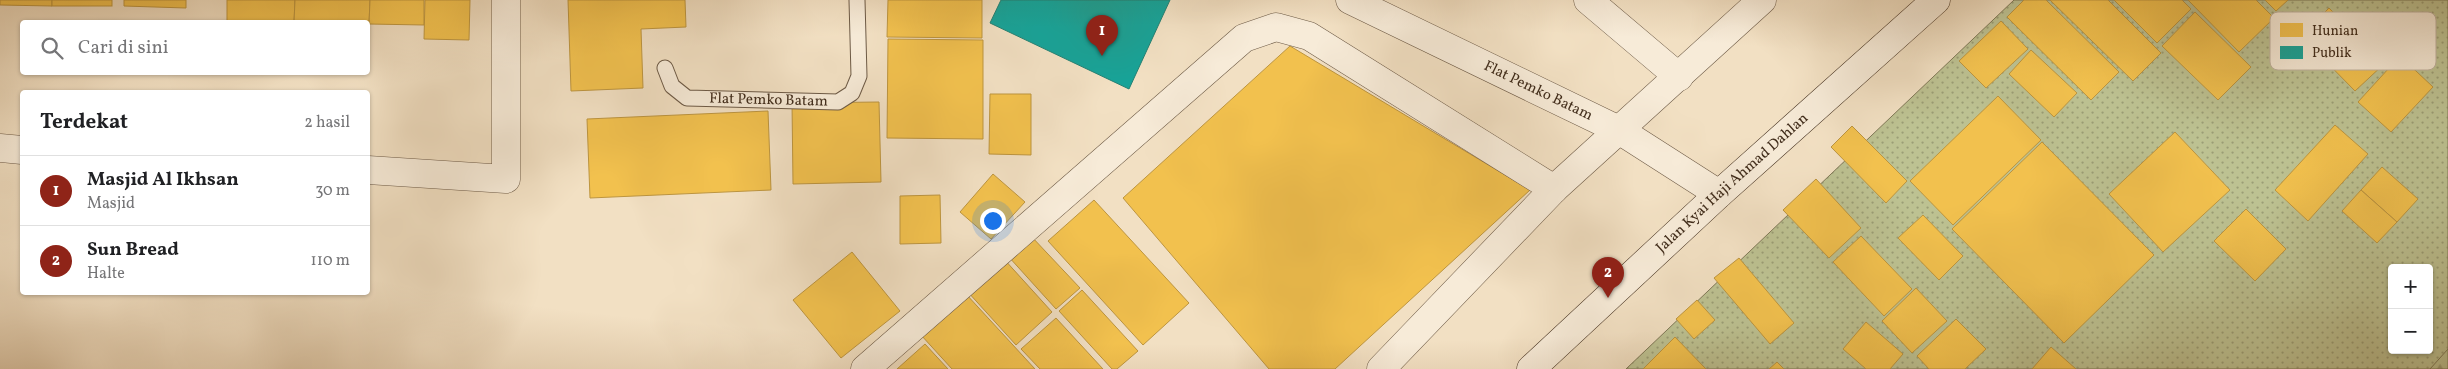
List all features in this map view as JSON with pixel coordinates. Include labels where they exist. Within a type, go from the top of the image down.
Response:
[{"type":"street","points":[[370,170],[506,179],[506,0]]},
{"type":"street","name":"Flat Pemko Batam","points":[[1350,0],[1619,130],[1720,194]]},
{"type":"street","points":[[1588,0],[1679,77]]},
{"type":"street","points":[[1381,369],[1554,189],[1762,0]]},
{"type":"street","name":"Jalan Kyai Haji Ahmad Dahlan","points":[[1531,369],[1720,194],[1936,0]]},
{"type":"street","points":[[865,369],[1244,38],[1276,27],[1309,36],[1554,189]]},
{"type":"street","points":[[0,148],[20,150]]},
{"type":"lane","name":"Flat Pemko Batam","points":[[665,68],[672,86],[687,98],[838,102],[852,92],[859,76],[857,0]]},
{"type":"green space","points":[[2014,0],[2448,0],[2448,369],[1626,369]]},
{"type":"green space","points":[[2448,349],[2448,369],[2430,369]]},
{"type":"building: Hunian","points":[[0,0],[52,0],[52,6],[0,5]]},
{"type":"building: Hunian","points":[[52,0],[112,0],[112,6],[52,6]]},
{"type":"building: Hunian","points":[[124,0],[186,0],[186,8],[124,6]]},
{"type":"building: Hunian","points":[[227,0],[295,0],[294,20],[227,20]]},
{"type":"building: Hunian","points":[[295,0],[370,0],[369,20],[294,20]]},
{"type":"building: Hunian","points":[[370,0],[424,0],[424,25],[370,24]]},
{"type":"building: Hunian","points":[[425,0],[470,0],[469,40],[424,39]]},
{"type":"building: Hunian","points":[[568,0],[685,0],[686,27],[641,29],[643,88],[571,91]]},
{"type":"building: Hunian","points":[[888,0],[982,0],[982,38],[887,37]]},
{"type":"building: Hunian","points":[[2024,0],[2046,0],[2119,72],[2091,100],[2007,17]]},
{"type":"building: Hunian","points":[[2050,0],[2108,0],[2161,53],[2133,81]]},
{"type":"building: Hunian","points":[[2114,0],[2182,0],[2191,9],[2157,43]]},
{"type":"building: Hunian","points":[[2188,0],[2256,0],[2270,14],[2270,22],[2239,52]]},
{"type":"building: Hunian","points":[[2265,0],[2288,0],[2276,11]]},
{"type":"building: Hunian","points":[[2329,8],[2333,12],[2325,12]]},
{"type":"building: Hunian","points":[[2195,12],[2251,67],[2218,100],[2162,46]]},
{"type":"building: Hunian","points":[[2001,21],[2028,49],[1986,88],[1959,61]]},
{"type":"building: Hunian","points":[[888,39],[983,40],[983,139],[887,138]]},
{"type":"building: Hunian","points":[[1290,46],[1530,190],[1335,369],[1269,369],[1123,198]]},
{"type":"building: Hunian","points":[[2031,50],[2077,93],[2054,117],[2009,74]]},
{"type":"building: Hunian","points":[[2334,70],[2378,70],[2355,91]]},
{"type":"building: Hunian","points":[[2387,70],[2415,70],[2433,87],[2391,132],[2358,102]]},
{"type":"building: Hunian","points":[[990,94],[1031,94],[1031,155],[989,154]]},
{"type":"building: Hunian","points":[[1998,96],[2041,140],[1953,225],[1910,181]]},
{"type":"building: Hunian","points":[[879,102],[881,182],[793,184],[792,103]]},
{"type":"building: Hunian","points":[[768,111],[771,190],[590,198],[587,119]]},
{"type":"building: Hunian","points":[[2335,125],[2368,154],[2308,221],[2275,190]]},
{"type":"building: Hunian","points":[[1852,126],[1907,181],[1886,203],[1831,147]]},
{"type":"building: Hunian","points":[[2175,132],[2230,190],[2163,252],[2109,194]]},
{"type":"building: Hunian","points":[[2042,142],[2154,255],[2064,343],[1952,229]]},
{"type":"building: Hunian","points":[[2382,167],[2418,199],[2397,222],[2361,190]]},
{"type":"building: Hunian","points":[[993,174],[1025,202],[991,239],[960,212]]},
{"type":"building: Hunian","points":[[1816,179],[1861,228],[1829,258],[1783,210]]},
{"type":"building: Hunian","points":[[2361,190],[2397,222],[2377,243],[2342,211]]},
{"type":"building: Hunian","points":[[940,195],[941,243],[900,244],[900,196]]},
{"type":"building: Hunian","points":[[1094,200],[1189,303],[1143,345],[1048,241]]},
{"type":"building: Hunian","points":[[2246,209],[2286,249],[2255,281],[2214,241]]},
{"type":"building: Hunian","points":[[1923,215],[1963,256],[1939,280],[1898,238]]},
{"type":"building: Hunian","points":[[1031,236],[1080,288],[1056,309],[1008,256]]},
{"type":"building: Hunian","points":[[1861,236],[1912,289],[1884,316],[1833,262]]},
{"type":"building: Hunian","points":[[852,252],[900,311],[841,358],[793,300]]},
{"type":"building: Hunian","points":[[1003,258],[1052,312],[1016,345],[967,291]]},
{"type":"building: Hunian","points":[[1739,258],[1794,323],[1770,344],[1714,278]]},
{"type":"building: Hunian","points":[[1916,288],[1947,321],[1912,353],[1882,321]]},
{"type":"building: Hunian","points":[[1082,290],[1138,351],[1117,369],[1112,369],[1059,311]]},
{"type":"building: Hunian","points":[[966,294],[1035,369],[952,369],[921,335]]},
{"type":"building: Hunian","points":[[1697,300],[1715,320],[1694,339],[1676,319]]},
{"type":"building: Hunian","points":[[1056,318],[1103,369],[1040,369],[1021,349]]},
{"type":"building: Hunian","points":[[1956,319],[1986,349],[1965,369],[1929,369],[1917,356]]},
{"type":"building: Hunian","points":[[1866,322],[1903,354],[1890,369],[1866,369],[1843,349]]},
{"type":"building: Hunian","points":[[1675,337],[1706,369],[1643,369]]},
{"type":"building: Hunian","points":[[925,344],[948,369],[897,369]]},
{"type":"building: Hunian","points":[[2051,347],[2076,369],[2032,369]]},
{"type":"building: Hunian","points":[[1777,362],[1784,369],[1769,369]]},
{"type":"building: Publik","points":[[1001,0],[1170,0],[1129,89],[990,23]]},
{"type":"place","name":"Masjid Al Ikhsan","points":[[1102,56]]},
{"type":"place","name":"Sun Bread","points":[[1608,298]]}]
